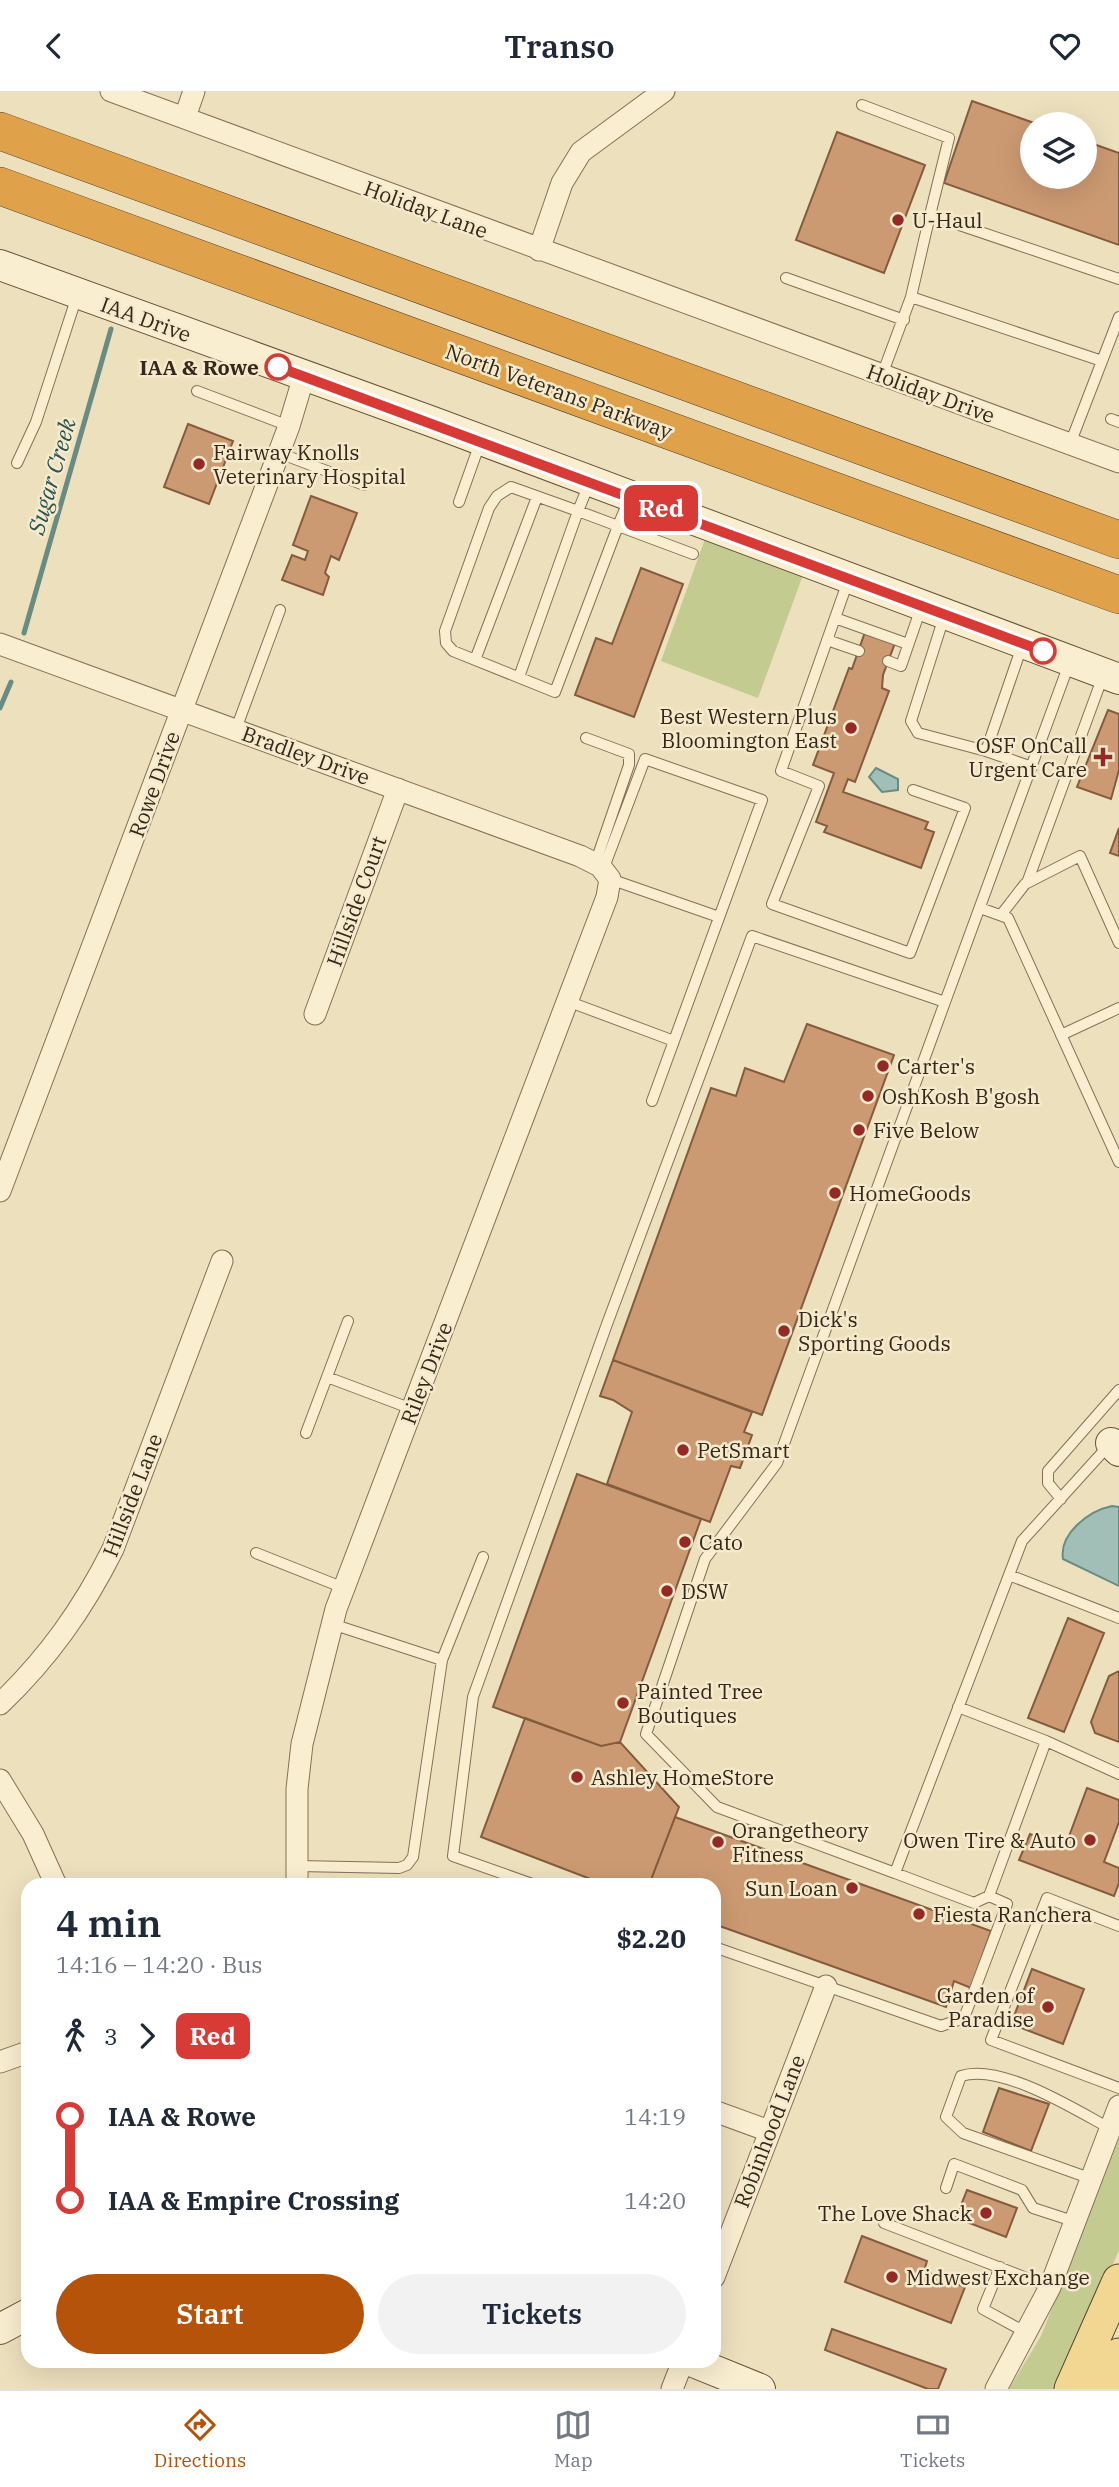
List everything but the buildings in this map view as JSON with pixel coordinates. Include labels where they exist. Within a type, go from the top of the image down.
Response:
[{"type":"highway","points":[[0,131],[1119,540]]},
{"type":"highway","name":"North Veterans Parkway","points":[[0,186],[1119,595]]},
{"type":"main road","points":[[1071,2389],[1119,2281]]},
{"type":"main road","points":[[1104,2389],[1119,2355]]},
{"type":"street","name":"Holiday Lane","points":[[111,91],[743,324]]},
{"type":"street","points":[[185,117],[194,91]]},
{"type":"street","points":[[539,250],[562,183],[581,152],[663,91]]},
{"type":"street","name":"IAA Drive","points":[[0,265],[481,440],[1111,676]]},
{"type":"street","name":"Holiday Drive","points":[[743,324],[1119,462]]},
{"type":"street","name":"Rowe Drive","points":[[0,1191],[279,453],[304,376]]},
{"type":"street","name":"Bradley Drive","points":[[0,644],[398,789],[604,872]]},
{"type":"street","name":"Hillside Court","points":[[315,1014],[398,789]]},
{"type":"street","name":"Riley Drive","points":[[298,1875],[297,1789],[302,1744],[332,1624],[607,897],[604,872]]},
{"type":"street","name":"Hillside Lane","points":[[0,1704],[53,1649],[97,1581],[113,1549],[222,1261]]},
{"type":"street","points":[[0,1780],[33,1834],[53,1878]]},
{"type":"street","name":"Robinhood Lane","points":[[721,2258],[826,1986]]},
{"type":"street","points":[[0,2062],[21,2054]]},
{"type":"street","points":[[996,2389],[1050,2287],[1119,2106]]},
{"type":"street","points":[[721,2114],[768,2131]]},
{"type":"street","points":[[0,2329],[21,2318]]},
{"type":"street","points":[[672,2389],[680,2368]]},
{"type":"street","points":[[708,2368],[760,2389]]},
{"type":"lane","points":[[862,106],[949,138],[911,297],[882,375]]},
{"type":"lane","points":[[930,215],[1119,279]]},
{"type":"lane","points":[[786,278],[904,320]]},
{"type":"lane","points":[[17,463],[36,422],[77,294]]},
{"type":"lane","points":[[911,297],[1102,361]]},
{"type":"lane","points":[[1069,444],[1119,317]]},
{"type":"lane","points":[[197,391],[289,426]]},
{"type":"lane","points":[[459,502],[481,440]]},
{"type":"lane","points":[[279,453],[364,485]]},
{"type":"lane","points":[[519,677],[590,481]]},
{"type":"lane","points":[[630,496],[618,526],[555,691],[453,651],[446,643],[445,631],[489,507],[511,487],[578,511],[618,526],[693,554]]},
{"type":"lane","points":[[475,660],[537,497]]},
{"type":"lane","points":[[849,578],[781,771],[819,786],[772,904],[910,953],[965,808],[913,790]]},
{"type":"lane","points":[[236,729],[280,610]]},
{"type":"lane","points":[[888,661],[901,666],[908,645],[934,610]]},
{"type":"lane","points":[[934,610],[912,726],[918,733],[940,741],[986,751],[1032,767]]},
{"type":"lane","points":[[835,618],[908,645]]},
{"type":"lane","points":[[827,640],[859,651]]},
{"type":"lane","points":[[986,751],[1023,643]]},
{"type":"lane","points":[[1046,1741],[989,1896],[974,1903],[717,1807],[646,1734],[705,1559],[777,1464],[1071,661]]},
{"type":"lane","points":[[1001,915],[1027,883],[1111,676]]},
{"type":"lane","points":[[586,737],[629,754],[629,765],[604,872]]},
{"type":"lane","points":[[604,872],[645,759],[762,800],[652,1101]]},
{"type":"lane","points":[[1027,883],[1080,856],[1119,943]]},
{"type":"lane","points":[[604,872],[719,917]]},
{"type":"lane","points":[[979,908],[1008,918],[1119,1163]]},
{"type":"lane","points":[[515,1878],[453,1856],[473,1697],[607,1324],[752,936],[945,1002]]},
{"type":"lane","points":[[567,1001],[674,1041]]},
{"type":"lane","points":[[1061,1035],[1119,1007]]},
{"type":"lane","points":[[306,1433],[348,1321]]},
{"type":"lane","points":[[327,1377],[412,1409]]},
{"type":"lane","points":[[1061,1499],[1048,1483],[1048,1471],[1119,1390]]},
{"type":"lane","points":[[895,1873],[1022,1541],[1116,1443]]},
{"type":"lane","points":[[256,1553],[344,1588]]},
{"type":"lane","points":[[298,1875],[398,1868],[407,1865],[415,1846],[442,1660],[483,1557]]},
{"type":"lane","points":[[1009,1575],[1119,1618]]},
{"type":"lane","points":[[332,1624],[442,1660]]},
{"type":"lane","points":[[958,1707],[1046,1741],[1119,1774]]},
{"type":"lane","points":[[721,1949],[941,2026],[964,2018],[1007,1904],[989,1896]]},
{"type":"lane","points":[[1119,1926],[1046,1898],[991,2040],[1119,2088]]},
{"type":"lane","points":[[1092,2179],[963,2133],[946,2117],[961,2076],[975,2071],[990,2073],[1055,2099],[1111,2129]]},
{"type":"lane","points":[[946,2188],[954,2164],[1022,2190],[1033,2208],[1076,2222]]},
{"type":"lane","points":[[884,2223],[1050,2287]]},
{"type":"lane","points":[[1000,2267],[983,2309],[1028,2333]]},
{"type":"green space","points":[[705,539],[803,575],[758,698],[661,661]]},
{"type":"green space","points":[[1119,2139],[1119,2250],[1066,2374],[1059,2389],[1009,2389],[1041,2336]]},
{"type":"water","points":[[876,768],[898,779],[898,790],[882,792],[869,777]]},
{"type":"water","points":[[1112,1506],[1119,1507],[1119,1586],[1063,1559],[1066,1541],[1077,1525],[1094,1513]]},
{"type":"waterway","name":"Sugar Creek","points":[[24,633],[111,329]]},
{"type":"waterway","name":"Sugar Creek","points":[[0,708],[11,682]]},
{"type":"bus line","name":"Red","points":[[278,367],[457,431],[1043,651]]},
{"type":"place","name":"U-Haul","points":[[898,220]]},
{"type":"place","name":"IAA & Rowe","points":[[278,367]]},
{"type":"place","name":"Fairway Knolls Veterinary Hospital","points":[[199,464]]},
{"type":"place","name":"Best Western Plus Bloomington East","points":[[851,728]]},
{"type":"place","name":"OSF OnCall Urgent Care","points":[[1103,757]]},
{"type":"place","name":"Carter's","points":[[883,1066]]},
{"type":"place","name":"OshKosh B'gosh","points":[[868,1096]]},
{"type":"place","name":"Five Below","points":[[859,1130]]},
{"type":"place","name":"HomeGoods","points":[[835,1193]]},
{"type":"place","name":"Dick's Sporting Goods","points":[[784,1331]]},
{"type":"place","name":"PetSmart","points":[[683,1450]]},
{"type":"place","name":"Cato","points":[[685,1542]]},
{"type":"place","name":"DSW","points":[[667,1591]]},
{"type":"place","name":"Painted Tree Boutiques","points":[[623,1703]]},
{"type":"place","name":"Ashley HomeStore","points":[[577,1777]]},
{"type":"place","name":"Owen Tire & Auto","points":[[1090,1840]]},
{"type":"place","name":"Orangetheory Fitness","points":[[718,1842]]},
{"type":"place","name":"Sun Loan","points":[[852,1888]]},
{"type":"place","name":"Fiesta Ranchera","points":[[919,1914]]},
{"type":"place","name":"Garden of Paradise","points":[[1048,2007]]},
{"type":"place","name":"The Love Shack","points":[[986,2213]]},
{"type":"place","name":"Midwest Exchange","points":[[892,2277]]}]
